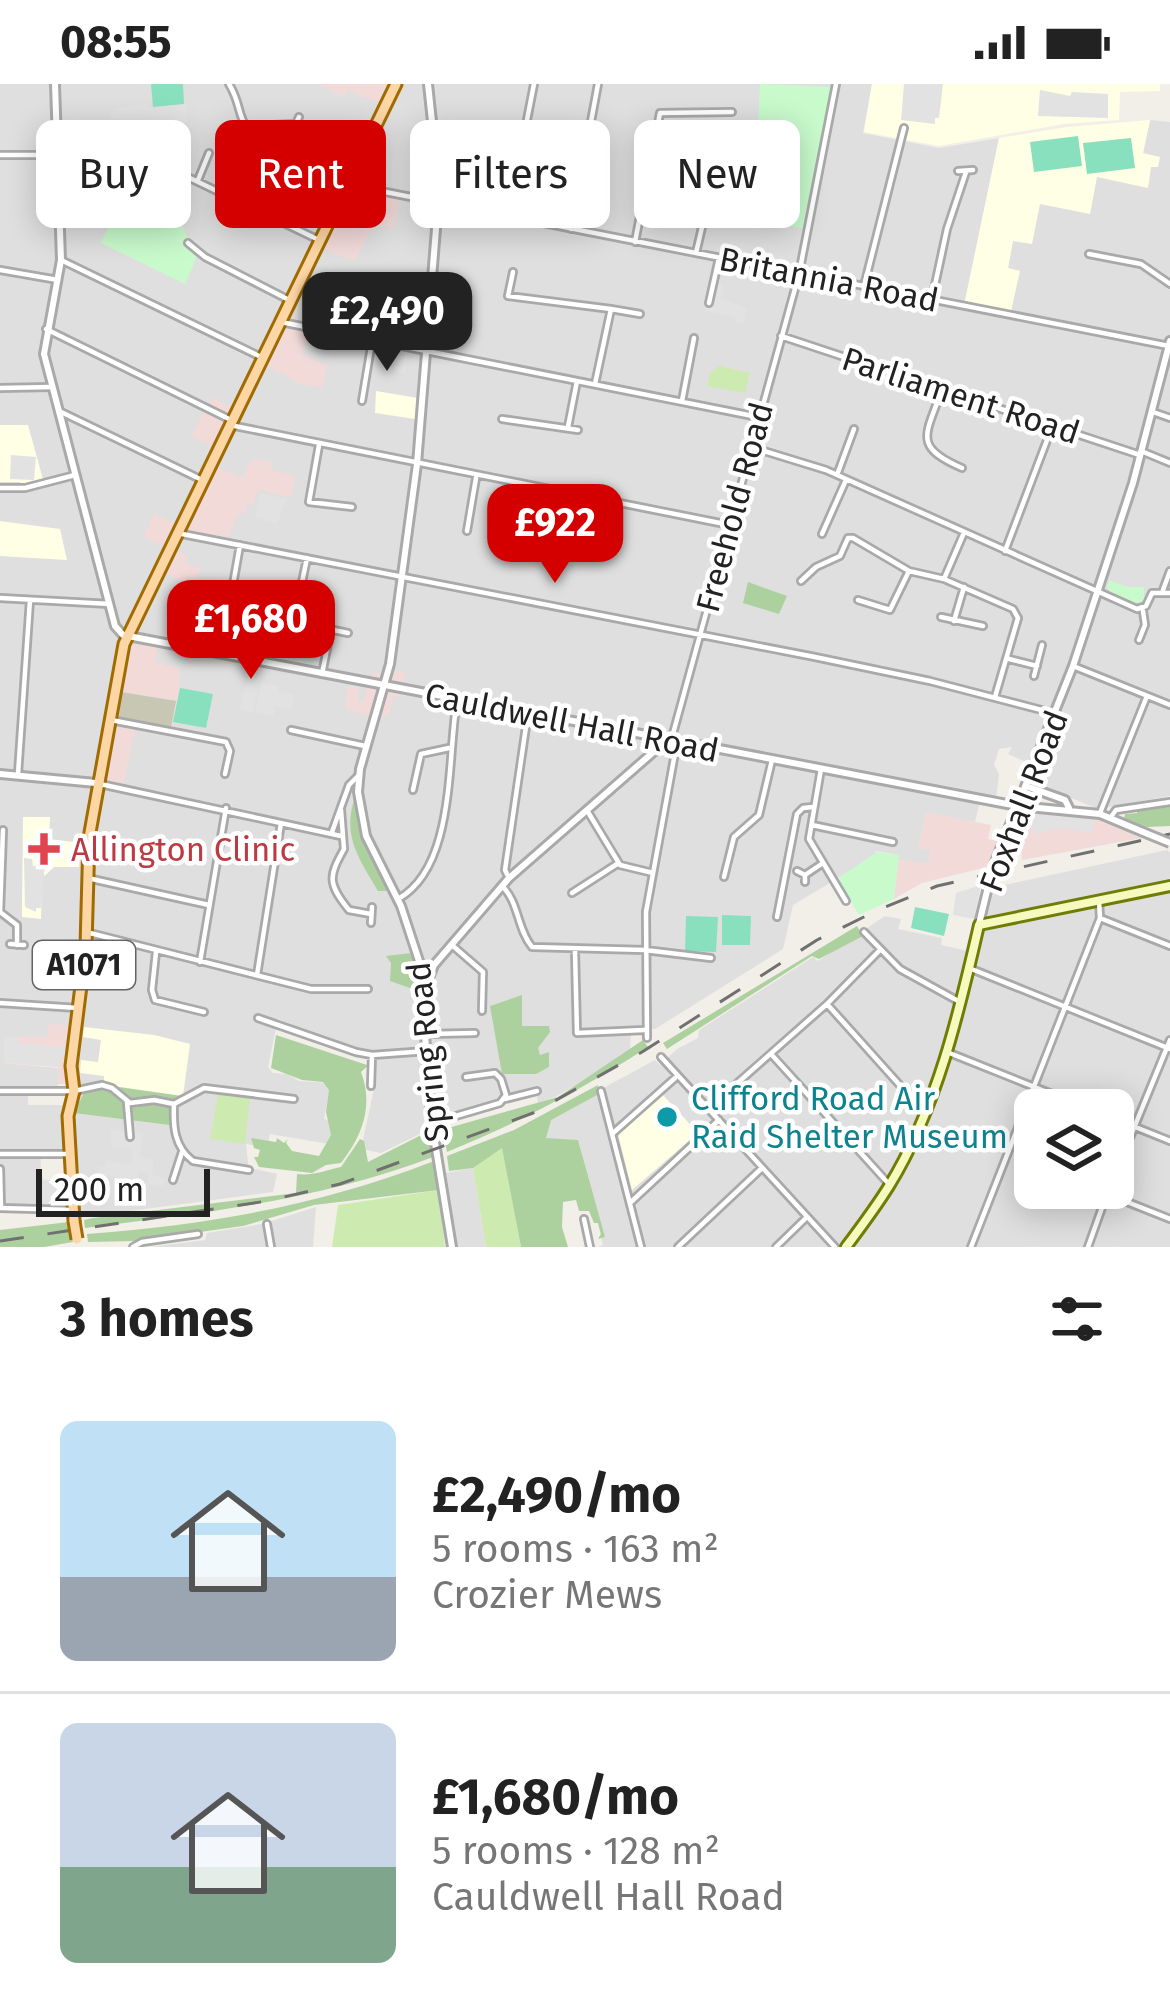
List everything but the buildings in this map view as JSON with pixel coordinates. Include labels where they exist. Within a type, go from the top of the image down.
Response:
[{"type":"main road","name":"A1071","points":[[379,120],[396,84]]},
{"type":"main road","name":"A1071","points":[[78,1243],[68,1154],[68,1116],[74,1091],[71,1066],[96,783],[126,637],[327,228]]},
{"type":"main road","points":[[979,925],[1170,886]]},
{"type":"main road","name":"Foxhall Road","points":[[847,1247],[890,1184],[925,1114],[979,925]]},
{"type":"street","points":[[55,84],[57,120]]},
{"type":"street","points":[[230,84],[241,120]]},
{"type":"street","name":"Spring Road","points":[[428,84],[430,120]]},
{"type":"street","points":[[527,120],[534,84]]},
{"type":"street","points":[[571,229],[598,84]]},
{"type":"street","name":"Freehold Road","points":[[574,951],[577,1033],[645,1034],[646,912],[670,741],[799,274],[836,84]]},
{"type":"street","points":[[660,120],[661,113],[732,112]]},
{"type":"street","points":[[864,286],[904,128]]},
{"type":"street","points":[[198,180],[209,153]]},
{"type":"street","points":[[0,154],[36,154]]},
{"type":"street","points":[[932,299],[966,171]]},
{"type":"street","points":[[191,178],[321,241]]},
{"type":"street","points":[[60,228],[61,260],[44,348],[115,626],[126,637]]},
{"type":"street","name":"Spring Road","points":[[434,228],[417,464],[403,577],[385,686],[358,776],[362,823],[398,899],[420,964],[432,1123],[452,1247]]},
{"type":"street","name":"Britannia Road","points":[[566,228],[1169,346]]},
{"type":"street","points":[[635,242],[638,228]]},
{"type":"street","points":[[696,253],[702,228]]},
{"type":"street","points":[[188,243],[291,301]]},
{"type":"street","points":[[1089,254],[1141,264],[1170,284]]},
{"type":"street","points":[[710,303],[718,258]]},
{"type":"street","points":[[61,260],[263,358]]},
{"type":"street","points":[[0,270],[58,280]]},
{"type":"street","points":[[513,272],[504,296],[640,314]]},
{"type":"street","points":[[377,285],[390,298],[386,343]]},
{"type":"street","points":[[595,384],[611,309]]},
{"type":"street","points":[[281,322],[759,418]]},
{"type":"street","points":[[46,329],[231,423],[319,446],[730,525]]},
{"type":"street","name":"Parliament Road","points":[[782,336],[1170,463]]},
{"type":"street","points":[[682,401],[694,338]]},
{"type":"street","points":[[362,400],[373,340]]},
{"type":"street","name":"Foxhall Road","points":[[979,925],[995,862],[1056,714],[1097,594],[1169,346]]},
{"type":"street","points":[[568,428],[577,381]]},
{"type":"street","points":[[0,388],[52,387]]},
{"type":"street","points":[[942,389],[928,447],[936,457],[962,468]]},
{"type":"street","points":[[59,412],[202,480]]},
{"type":"street","points":[[1153,412],[1170,418]]},
{"type":"street","points":[[502,419],[578,430]]},
{"type":"street","points":[[1005,551],[1053,426]]},
{"type":"street","points":[[837,475],[854,429]]},
{"type":"street","points":[[319,446],[309,502],[352,507]]},
{"type":"street","points":[[751,447],[837,475],[1097,594],[1142,609],[1146,616],[1139,640]]},
{"type":"street","points":[[0,488],[26,488],[75,475]]},
{"type":"street","points":[[467,532],[476,477]]},
{"type":"street","points":[[822,534],[846,479]]},
{"type":"street","points":[[944,579],[964,532]]},
{"type":"street","points":[[177,533],[699,634],[1056,714]]},
{"type":"street","points":[[807,580],[816,567],[840,556],[848,538],[853,538],[909,571],[944,579],[1017,613],[1009,659],[995,697]]},
{"type":"street","points":[[231,596],[240,545]]},
{"type":"street","points":[[301,587],[307,557]]},
{"type":"street","points":[[858,600],[890,610],[909,571]]},
{"type":"street","points":[[1142,609],[1152,593],[1167,592],[1170,571]]},
{"type":"street","points":[[954,621],[964,587]]},
{"type":"street","points":[[0,598],[110,604]]},
{"type":"street","points":[[17,775],[30,600]]},
{"type":"street","points":[[941,617],[983,626]]},
{"type":"street","points":[[314,626],[348,633]]},
{"type":"street","points":[[322,674],[331,629]]},
{"type":"street","name":"Cauldwell Hall Road","points":[[126,637],[1018,806],[1070,809]]},
{"type":"street","points":[[1034,676],[1042,645]]},
{"type":"street","points":[[1009,659],[1037,666]]},
{"type":"street","points":[[1073,666],[1170,705]]},
{"type":"street","points":[[1100,814],[1147,697]]},
{"type":"street","points":[[398,899],[416,885],[434,858],[450,780],[449,748],[457,700]]},
{"type":"street","points":[[509,878],[505,870],[528,713]]},
{"type":"street","points":[[108,719],[226,742],[230,751],[225,774]]},
{"type":"street","points":[[291,730],[365,746]]},
{"type":"street","points":[[424,989],[434,965],[509,878],[670,741]]},
{"type":"street","points":[[413,790],[422,754],[449,748]]},
{"type":"street","points":[[724,877],[734,837],[759,814],[772,760]]},
{"type":"street","points":[[820,769],[810,842],[846,901]]},
{"type":"street","points":[[0,774],[96,783],[340,836]]},
{"type":"street","points":[[332,832],[349,784],[358,776]]},
{"type":"street","points":[[1026,785],[1065,800],[1070,809],[1100,814],[1170,843]]},
{"type":"street","points":[[1110,818],[1116,810],[1170,802]]},
{"type":"street","points":[[777,917],[797,814],[813,807]]},
{"type":"street","points":[[200,962],[226,808]]},
{"type":"street","points":[[586,808],[619,863],[653,873]]},
{"type":"street","points":[[340,810],[344,849],[332,865],[332,879],[349,910],[372,910],[371,923]]},
{"type":"street","points":[[257,975],[281,823]]},
{"type":"street","points":[[812,825],[893,842]]},
{"type":"street","points":[[3,830],[0,912],[17,925],[17,945]]},
{"type":"street","points":[[2,843],[14,843]]},
{"type":"street","points":[[572,893],[619,863]]},
{"type":"street","points":[[797,872],[805,879],[823,863]]},
{"type":"street","points":[[86,879],[209,905]]},
{"type":"street","points":[[502,886],[528,944],[538,949],[645,950],[711,958]]},
{"type":"street","points":[[971,1247],[1100,918],[1099,900]]},
{"type":"street","points":[[1100,918],[1170,946]]},
{"type":"street","points":[[86,932],[311,989],[368,988]]},
{"type":"street","points":[[864,932],[903,970],[960,1002]]},
{"type":"street","points":[[451,945],[483,972],[482,1011]]},
{"type":"street","points":[[708,1108],[880,951]]},
{"type":"street","points":[[156,952],[152,996],[164,1005],[199,1008]]},
{"type":"street","points":[[420,964],[434,965]]},
{"type":"street","points":[[969,968],[1169,1046],[1135,1126],[1170,1141]]},
{"type":"street","points":[[0,1004],[78,1008]]},
{"type":"street","points":[[827,1004],[925,1114]]},
{"type":"street","points":[[258,1018],[372,1055],[428,1051]]},
{"type":"street","points":[[428,1034],[476,1033]]},
{"type":"street","points":[[946,1052],[1038,1089]]},
{"type":"street","points":[[771,1054],[890,1184]]},
{"type":"street","points":[[371,1086],[372,1055]]},
{"type":"street","points":[[661,1057],[835,1247]]},
{"type":"street","points":[[466,1077],[495,1073],[506,1095],[500,1102]]},
{"type":"street","points":[[612,1133],[677,1076]]},
{"type":"street","points":[[0,1090],[74,1091],[102,1085],[127,1101],[174,1104],[204,1088],[294,1099]]},
{"type":"street","points":[[432,1123],[537,1091]]},
{"type":"street","points":[[601,1091],[641,1247]]},
{"type":"street","points":[[127,1101],[130,1137]]},
{"type":"street","points":[[174,1104],[176,1138],[182,1152],[193,1161],[249,1170]]},
{"type":"street","points":[[629,1204],[719,1120]]},
{"type":"street","points":[[173,1180],[182,1152]]},
{"type":"street","points":[[0,1154],[68,1154]]},
{"type":"street","points":[[677,1247],[762,1168]]},
{"type":"street","points":[[0,1169],[1,1208],[73,1215]]},
{"type":"street","points":[[1134,1203],[1170,1219]]},
{"type":"street","points":[[1088,1247],[1102,1209]]},
{"type":"street","points":[[776,1247],[806,1217]]},
{"type":"street","points":[[584,1219],[590,1244],[599,1240]]},
{"type":"street","points":[[267,1223],[271,1247]]},
{"type":"street","points":[[133,1247],[199,1234]]},
{"type":"shaded area","points":[[0,84],[872,84],[863,133],[939,148],[999,138],[964,305],[1015,314],[1011,311],[1019,271],[1008,268],[1013,240],[1040,204],[1096,177],[1151,166],[1159,157],[1143,154],[1150,120],[1170,122],[1170,796],[1098,809],[1033,782],[1038,767],[1008,754],[1012,747],[999,749],[994,765],[999,774],[996,799],[981,797],[975,822],[926,813],[919,848],[931,850],[929,864],[876,851],[875,856],[793,905],[783,949],[655,1029],[631,1029],[630,1053],[555,1097],[538,1103],[536,1091],[454,1114],[428,1116],[428,1130],[381,1153],[361,1149],[377,1052],[353,1049],[278,1019],[268,1067],[299,1081],[331,1083],[324,1119],[334,1122],[329,1144],[270,1134],[267,1148],[246,1144],[249,1171],[277,1174],[273,1192],[77,1218],[72,1154],[62,1149],[41,1150],[40,1209],[0,1208]],"holes":[[[24,817],[48,840],[54,867],[42,878],[22,917]],[[4,1037],[48,1037],[73,1063],[71,1105],[28,1105],[28,1089],[58,1088],[58,1068],[4,1063]]]},
{"type":"shaded area","points":[[318,84],[393,84],[384,105],[348,90],[344,97]]},
{"type":"shaded area","points":[[872,84],[1160,84],[1160,91],[1120,92],[1119,120],[1064,124],[939,146],[864,132]]},
{"type":"shaded area","points":[[904,84],[943,84],[935,124],[901,120]]},
{"type":"shaded area","points":[[1040,90],[1070,96],[1072,92],[1108,94],[1108,118],[1038,116]]},
{"type":"shaded area","points":[[187,104],[187,120],[118,120],[110,117],[114,108]]},
{"type":"shaded area","points":[[1150,120],[1143,153],[1160,157],[1158,167],[1151,167],[1148,188],[1097,177],[1090,214],[1040,204],[1032,244],[1013,241],[1008,268],[1020,271],[1011,311],[965,301],[999,138]]},
{"type":"shaded area","points":[[386,197],[399,199],[394,227],[386,226]]},
{"type":"shaded area","points":[[328,228],[371,228],[355,260],[319,245]]},
{"type":"shaded area","points":[[70,266],[257,358],[255,361]]},
{"type":"shaded area","points":[[342,271],[369,276],[368,319],[348,314],[349,304],[326,299]]},
{"type":"shaded area","points":[[716,283],[723,284],[721,298],[747,309],[744,323],[705,311]]},
{"type":"shaded area","points":[[282,328],[311,333],[301,353],[327,366],[322,387],[301,384],[265,365]]},
{"type":"shaded area","points":[[384,347],[408,351],[405,374],[380,369]]},
{"type":"shaded area","points":[[376,391],[418,398],[415,419],[375,413]]},
{"type":"shaded area","points":[[213,398],[233,408],[214,447],[191,436]]},
{"type":"shaded area","points":[[0,425],[28,425],[44,483],[21,487],[20,482],[0,482]]},
{"type":"shaded area","points":[[11,455],[36,457],[34,480],[10,479]]},
{"type":"shaded area","points":[[252,459],[272,462],[271,470],[295,476],[291,497],[258,490],[252,506],[247,504],[244,514],[239,513],[227,538],[184,531],[213,465],[242,478]]},
{"type":"shaded area","points":[[260,493],[287,499],[277,523],[255,518]]},
{"type":"shaded area","points":[[154,514],[180,526],[170,548],[188,556],[185,563],[202,570],[188,583],[159,571],[169,549],[144,537]]},
{"type":"shaded area","points":[[0,521],[60,529],[67,560],[0,556]]},
{"type":"shaded area","points":[[241,603],[264,607],[255,657],[233,653],[235,644],[254,647],[259,619],[239,614]]},
{"type":"shaded area","points":[[133,642],[158,647],[155,662],[180,668],[178,700],[121,692]]},
{"type":"shaded area","points":[[252,666],[261,668],[253,713],[239,710]]},
{"type":"shaded area","points":[[388,669],[405,672],[400,697],[393,696],[389,715],[377,714],[376,718],[345,709],[348,685],[359,688],[357,701],[363,702],[372,672],[386,675]]},
{"type":"shaded area","points":[[261,683],[294,695],[292,709],[275,706],[273,716],[255,712]]},
{"type":"shaded area","points":[[121,692],[176,701],[171,727],[119,717]]},
{"type":"shaded area","points":[[109,723],[135,729],[123,786],[99,781]]},
{"type":"shaded area","points":[[1030,811],[1098,816],[1142,838],[1022,860],[1017,816]]},
{"type":"shaded area","points":[[926,812],[991,825],[988,839],[997,841],[987,867],[922,883],[894,899],[898,860],[929,863],[930,850],[918,848]]},
{"type":"shaded area","points":[[1054,814],[1094,819],[1092,832],[1061,828],[1034,834],[1027,818]]},
{"type":"shaded area","points":[[23,817],[50,817],[49,839],[81,843],[79,867],[54,867],[42,878],[41,919],[22,917]]},
{"type":"shaded area","points":[[1170,852],[1170,1247],[598,1247],[603,1245],[579,1143],[542,1139],[544,1120],[655,1060],[660,1065],[698,1038],[699,1030],[885,916],[901,919],[898,929],[942,938],[941,945],[977,953],[995,887]]},
{"type":"shaded area","points":[[24,858],[32,859],[33,866],[45,864],[41,908],[36,912],[25,907]]},
{"type":"shaded area","points":[[981,885],[974,919],[953,915],[956,893]]},
{"type":"shaded area","points":[[49,1023],[72,1026],[65,1084],[58,1084],[58,1067],[4,1063],[4,1037],[47,1037]]},
{"type":"shaded area","points":[[84,1027],[190,1044],[183,1096],[113,1086],[104,1083],[104,1076],[80,1073],[81,1060],[98,1062],[101,1040],[83,1037]]},
{"type":"shaded area","points":[[4,1037],[68,1048],[68,1055],[62,1055],[58,1067],[4,1062]]},
{"type":"shaded area","points":[[662,1094],[698,1133],[632,1190],[618,1134]]},
{"type":"shaded area","points":[[110,1129],[143,1133],[140,1158],[154,1160],[152,1176],[165,1178],[164,1186],[149,1184],[147,1173],[138,1172],[137,1178],[97,1176],[106,1161],[131,1164],[132,1150],[112,1147]]},
{"type":"shaded area","points":[[473,1168],[486,1247],[457,1247],[446,1173]]},
{"type":"shaded area","points":[[40,1174],[44,1180],[63,1179],[66,1204],[40,1206]]},
{"type":"shaded area","points":[[316,1207],[313,1247],[150,1247],[205,1240],[207,1233],[262,1224]]},
{"type":"green space","points":[[151,84],[183,84],[184,104],[153,107]]},
{"type":"green space","points":[[760,84],[831,87],[803,228],[800,120],[758,120]]},
{"type":"green space","points":[[1078,136],[1082,166],[1034,172],[1030,142]]},
{"type":"green space","points":[[1131,138],[1135,168],[1087,174],[1083,143]]},
{"type":"green space","points":[[108,228],[183,228],[196,259],[185,284],[101,243]]},
{"type":"green space","points":[[719,366],[750,373],[745,393],[707,386],[710,373]]},
{"type":"green space","points":[[1109,580],[1144,587],[1144,600],[1136,604],[1111,594]]},
{"type":"green space","points":[[748,582],[787,596],[779,614],[743,603]]},
{"type":"green space","points":[[180,688],[213,694],[206,728],[173,722]]},
{"type":"green space","points":[[356,794],[360,830],[389,891],[378,891],[354,845],[350,822]]},
{"type":"green space","points":[[1170,802],[1170,826],[1147,827],[1124,819],[1125,814],[1137,813],[1138,806]]},
{"type":"green space","points":[[877,852],[899,855],[894,899],[859,915],[837,879]]},
{"type":"green space","points":[[915,907],[949,914],[944,936],[911,928]]},
{"type":"green space","points":[[722,915],[751,916],[750,945],[722,945]]},
{"type":"green space","points":[[686,916],[718,917],[716,952],[685,951]]},
{"type":"green space","points":[[857,926],[863,936],[819,959],[812,956],[667,1049],[663,1043]]},
{"type":"green space","points":[[411,953],[421,992],[390,981],[391,963],[386,956]]},
{"type":"green space","points":[[522,995],[522,1026],[549,1026],[538,1048],[540,1055],[549,1052],[549,1067],[536,1074],[502,1074],[490,1006]]},
{"type":"green space","points":[[276,1035],[367,1065],[373,1061],[361,1072],[364,1120],[341,1163],[312,1173],[259,1167],[254,1157],[260,1150],[251,1138],[276,1142],[277,1138],[284,1143],[288,1139],[292,1151],[319,1156],[331,1135],[326,1112],[329,1090],[323,1082],[271,1068]]},
{"type":"green space","points":[[643,1040],[648,1047],[599,1077],[447,1152],[444,1136],[448,1128],[558,1097]]},
{"type":"green space","points":[[97,1084],[181,1096],[169,1112],[170,1125],[74,1113],[87,1087]]},
{"type":"green space","points":[[598,1085],[597,1095],[551,1120],[546,1138],[578,1140],[605,1237],[598,1239],[598,1223],[589,1211],[579,1211],[576,1200],[563,1202],[562,1227],[568,1247],[521,1247],[502,1148],[473,1168],[449,1171],[447,1156],[514,1130]]},
{"type":"green space","points":[[218,1094],[250,1097],[245,1144],[210,1139]]},
{"type":"green space","points":[[429,1131],[433,1157],[391,1172],[262,1203],[85,1228],[84,1220],[93,1218],[296,1193],[297,1174],[341,1167],[360,1139],[368,1162]]},
{"type":"green space","points":[[502,1147],[521,1247],[486,1247],[473,1168]]},
{"type":"green space","points":[[434,1161],[439,1190],[314,1205],[243,1226],[136,1241],[88,1242],[87,1234],[221,1219],[307,1201]]},
{"type":"green space","points":[[439,1190],[445,1247],[332,1247],[338,1205]]},
{"type":"green space","points":[[69,1222],[73,1242],[0,1247],[0,1230]]},
{"type":"railway","points":[[0,1241],[267,1201],[340,1184],[533,1113],[642,1052],[817,940],[878,910],[937,886],[1170,834]]},
{"type":"place","name":"Allington Clinic","points":[[44,849]]},
{"type":"place","name":"Clifford Road Air Raid Shelter Museum","points":[[667,1117]]}]
